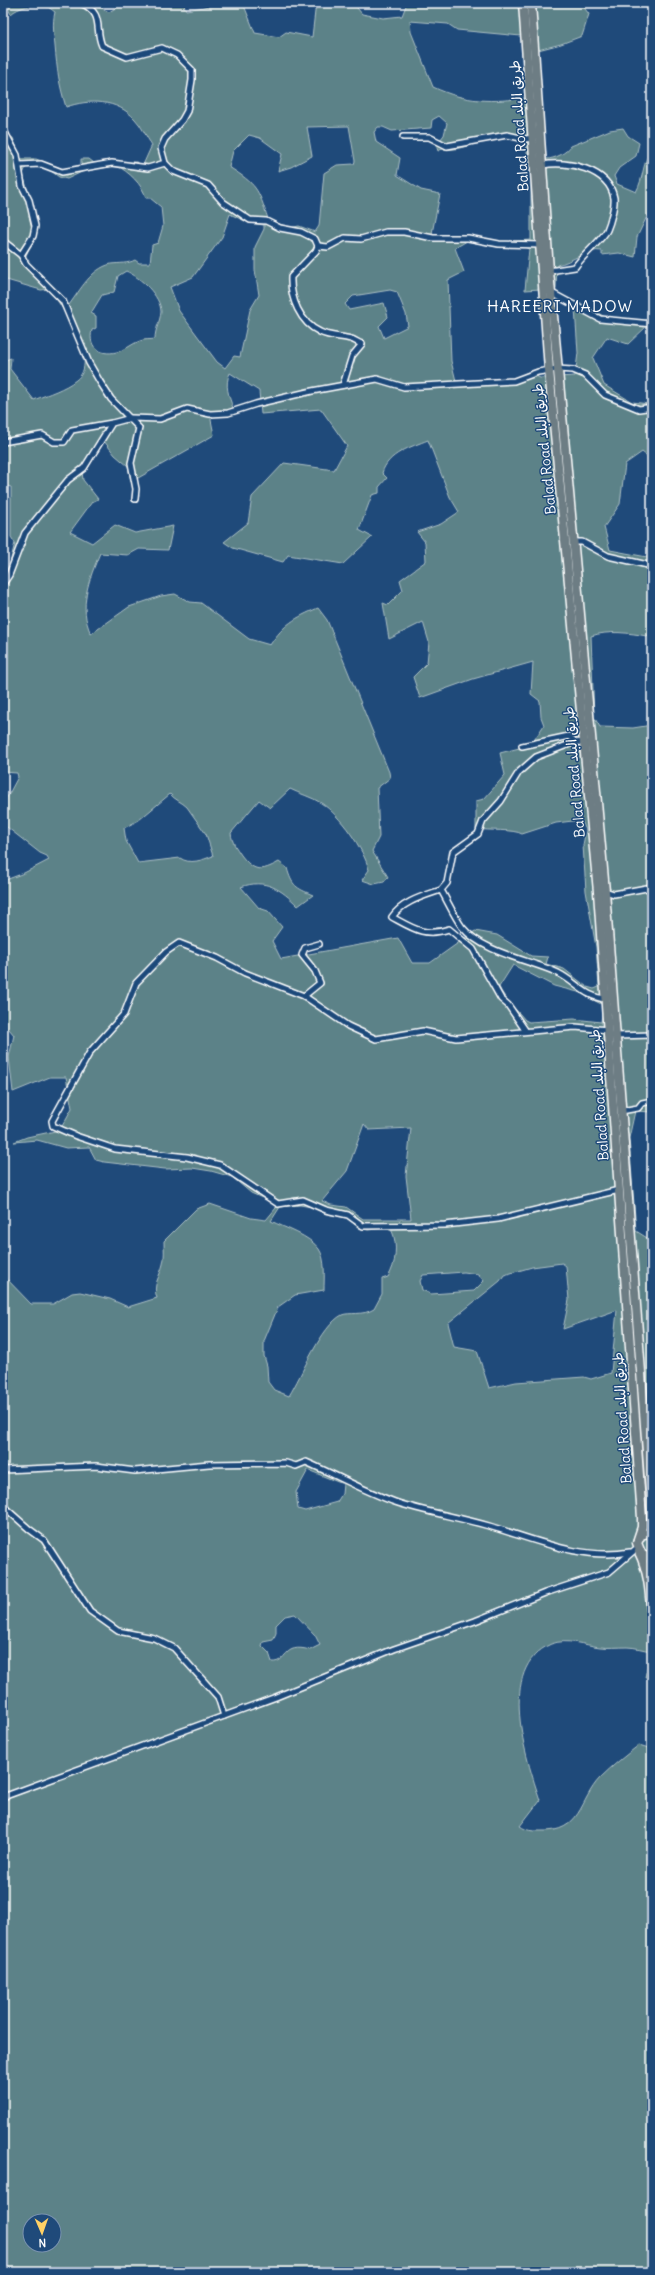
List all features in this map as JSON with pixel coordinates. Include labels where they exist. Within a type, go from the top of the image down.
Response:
[{"type":"highway","name":"Balad Road طريق البلد","points":[[524,3],[534,138],[539,245],[573,542],[588,743],[642,1518],[642,1527],[635,1550]]},
{"type":"highway","name":"Balad Road طريق البلد","points":[[532,3],[543,165],[553,370],[588,743],[605,891],[652,1519]]},
{"type":"highway","points":[[638,1538],[645,1532],[652,1532]]},
{"type":"highway","points":[[635,1550],[646,1558],[652,1558]]},
{"type":"highway","points":[[635,1550],[646,1565],[652,1621]]},
{"type":"street","points":[[81,3],[89,7],[99,21],[100,41],[102,46],[127,57],[162,48],[177,54],[192,70],[192,80],[187,111],[182,120],[165,139],[161,148],[165,163],[173,171],[208,185],[223,202],[250,220],[266,221],[280,228],[311,236],[318,246]]},
{"type":"street","points":[[3,129],[13,145],[19,165],[22,186],[29,200],[35,226],[33,236],[20,256]]},
{"type":"street","points":[[403,137],[429,137],[447,146],[507,135],[525,139],[534,138]]},
{"type":"street","points":[[19,165],[41,164],[62,172],[112,163],[148,168],[165,163]]},
{"type":"street","points":[[543,165],[552,163],[579,167],[598,175],[610,187],[614,199],[606,232],[588,249],[575,267],[549,271]]},
{"type":"street","points":[[318,246],[328,246],[345,238],[361,239],[386,232],[404,232],[433,238],[468,238],[499,244],[539,245]]},
{"type":"street","points":[[3,241],[20,256],[63,301],[96,376],[111,399],[139,428],[131,463],[136,489],[135,500]]},
{"type":"street","points":[[318,246],[316,251],[291,278],[290,292],[304,320],[312,328],[321,333],[353,339],[362,344],[354,352],[343,384]]},
{"type":"street","points":[[550,292],[600,319],[652,324]]},
{"type":"street","points":[[3,442],[42,435],[54,442],[64,442],[72,430],[131,418],[160,418],[187,409],[210,414],[228,413],[256,404],[343,384],[376,379],[404,387],[514,381],[538,372],[573,370],[585,375],[605,395],[639,409],[646,408]]},
{"type":"street","points":[[3,584],[10,575],[25,533],[68,480],[84,468],[112,423]]},
{"type":"street","points":[[573,542],[582,542],[608,556],[652,566]]},
{"type":"street","points":[[522,746],[569,736],[575,742]]},
{"type":"street","points":[[525,1030],[508,1005],[501,999],[473,949],[450,929],[435,934],[416,930],[392,917],[398,909],[427,894],[441,890],[447,883],[453,852],[478,834],[483,821],[501,801],[519,772],[536,757],[575,742],[588,743]]},
{"type":"street","points":[[605,891],[614,894],[652,887]]},
{"type":"street","points":[[441,890],[463,928],[478,939],[515,957],[559,974],[594,998],[605,999]]},
{"type":"street","points":[[608,1030],[575,1026],[456,1038],[423,1031],[376,1039],[348,1026],[304,996],[245,973],[217,958],[179,943],[166,952],[136,982],[124,1014],[90,1052],[52,1121],[54,1126],[76,1136],[115,1149],[187,1157],[220,1165],[278,1204],[302,1200],[326,1210],[348,1215],[363,1226],[445,1225],[498,1219],[619,1190]]},
{"type":"street","points":[[304,996],[320,983],[315,971],[302,955],[305,948],[319,944]]},
{"type":"street","points":[[616,1036],[652,1035]]},
{"type":"street","points":[[621,1111],[638,1108],[642,1103],[652,1101]]},
{"type":"street","points":[[3,1470],[96,1466],[135,1471],[209,1464],[286,1463],[296,1466],[306,1462],[346,1479],[367,1492],[397,1502],[489,1526],[534,1541],[577,1551],[612,1555],[635,1550]]},
{"type":"street","points":[[3,1506],[24,1526],[44,1540],[90,1612],[118,1632],[154,1638],[174,1648],[218,1697],[224,1716]]},
{"type":"street","points":[[3,1797],[224,1716],[394,1649],[475,1622],[545,1593],[609,1572],[635,1550]]},
{"type":"green space","points":[[4,3],[92,3],[109,12],[124,3],[183,3],[186,10],[228,3],[243,3],[255,33],[279,37],[286,32],[312,37],[316,3],[353,3],[362,14],[383,18],[402,16],[407,3],[586,3],[585,9],[589,14],[582,36],[561,44],[538,50],[546,159],[557,157],[571,146],[610,130],[623,128],[628,136],[639,143],[636,156],[619,168],[614,176],[617,184],[636,192],[639,187],[646,159],[652,149],[652,206],[637,237],[635,257],[619,253],[602,255],[602,251],[586,253],[557,265],[556,288],[525,290],[529,249],[519,245],[498,247],[467,241],[455,248],[464,272],[448,280],[451,361],[456,381],[514,379],[528,372],[540,378],[575,376],[578,353],[575,308],[580,303],[605,317],[652,321],[652,326],[647,326],[628,344],[607,337],[593,358],[604,385],[632,402],[649,404],[652,408],[652,460],[642,452],[625,464],[620,504],[604,527],[610,550],[652,558],[652,632],[647,636],[626,633],[605,633],[591,636],[594,717],[600,727],[633,728],[652,725],[652,1112],[635,1111],[629,1138],[636,1231],[652,1241],[652,1306],[649,1307],[652,1333],[652,1676],[645,1677],[651,1651],[630,1647],[600,1647],[576,1642],[557,1642],[551,1644],[534,1656],[524,1673],[520,1693],[520,1715],[528,1761],[540,1800],[520,1826],[525,1829],[540,1831],[554,1830],[564,1827],[578,1814],[593,1787],[609,1769],[639,1745],[652,1749],[652,2272],[3,2272],[3,1275],[31,1304],[53,1304],[72,1293],[80,1292],[110,1299],[128,1307],[157,1298],[155,1289],[164,1261],[164,1241],[196,1209],[210,1204],[251,1218],[266,1220],[276,1208],[276,1204],[251,1193],[232,1177],[211,1171],[192,1168],[165,1169],[104,1162],[96,1160],[89,1147],[66,1148],[37,1140],[14,1142],[27,1137],[60,1130],[72,1108],[66,1077],[50,1077],[13,1092],[9,1057],[14,1035],[9,1029],[3,1026],[3,881],[24,873],[49,860],[47,856],[40,853],[3,824],[3,805],[18,777],[17,773],[3,772],[3,579],[7,574],[15,543],[11,537],[11,487],[3,485],[3,361],[11,358],[10,369],[34,400],[62,389],[76,380],[83,372],[84,361],[82,348],[77,334],[49,289],[41,290],[3,279],[3,124],[8,135],[13,138],[21,159],[36,159],[63,169],[81,165],[81,159],[89,159],[94,163],[136,162],[143,165],[152,145],[142,128],[128,112],[111,104],[93,102],[75,104],[66,107],[60,84],[57,62],[54,29],[55,12],[47,7],[36,5],[22,8],[11,14]],"holes":[[[410,21],[448,24],[457,30],[521,36],[528,98],[502,100],[468,99],[433,87],[411,32]],[[439,116],[447,123],[444,135],[436,145],[438,151],[442,149],[448,150],[462,148],[500,138],[525,139],[531,177],[531,240],[499,242],[434,236],[432,233],[440,194],[421,190],[397,175],[400,158],[376,142],[374,132],[378,127],[383,127],[392,131],[431,128],[432,120]],[[349,126],[355,161],[354,164],[337,165],[324,173],[319,226],[315,232],[299,226],[289,228],[268,219],[262,200],[255,188],[246,178],[229,167],[233,151],[249,135],[260,138],[282,154],[278,171],[291,167],[312,156],[307,127]],[[117,166],[126,171],[138,183],[146,198],[150,198],[161,207],[163,226],[158,243],[152,245],[150,263],[139,263],[135,260],[126,263],[111,264],[98,270],[87,280],[69,305],[24,260],[38,228],[23,174],[26,167],[47,168],[59,177],[67,179],[86,170]],[[230,214],[249,223],[264,225],[264,229],[255,247],[255,270],[259,295],[250,310],[240,357],[234,356],[225,368],[217,362],[179,311],[170,287],[193,277],[222,237]],[[126,271],[143,282],[149,288],[158,300],[161,312],[155,339],[142,340],[114,353],[102,352],[94,347],[91,337],[92,330],[96,328],[96,316],[91,313],[102,295],[114,292],[118,276]],[[390,290],[397,292],[406,314],[408,326],[384,338],[379,326],[388,317],[384,303],[349,310],[345,304],[353,296]],[[230,373],[259,391],[261,414],[321,409],[347,446],[334,470],[284,463],[252,497],[248,523],[224,542],[233,548],[283,562],[288,555],[343,564],[372,537],[359,530],[372,495],[379,493],[379,487],[387,478],[382,473],[389,460],[408,448],[428,440],[450,497],[459,512],[441,524],[417,532],[425,542],[426,561],[400,580],[403,590],[388,605],[383,603],[389,639],[423,622],[429,642],[427,663],[413,677],[420,698],[473,679],[533,662],[531,694],[540,701],[541,717],[544,725],[531,745],[500,753],[505,775],[484,799],[476,801],[476,829],[513,831],[522,834],[556,823],[581,820],[586,830],[583,845],[586,891],[596,947],[599,987],[594,989],[587,987],[564,969],[546,964],[548,957],[531,956],[497,935],[475,931],[430,963],[412,963],[398,938],[281,959],[272,941],[282,927],[268,911],[259,908],[241,887],[258,884],[272,887],[279,890],[298,906],[313,895],[296,886],[293,883],[287,868],[279,862],[267,868],[258,869],[250,865],[234,845],[231,833],[259,800],[270,808],[290,789],[317,801],[328,808],[336,816],[357,843],[369,870],[362,880],[374,884],[384,882],[388,877],[372,851],[379,837],[377,788],[390,778],[389,772],[327,620],[318,608],[291,622],[280,632],[270,645],[249,639],[201,603],[190,602],[175,594],[161,596],[129,607],[91,634],[85,614],[86,593],[100,553],[128,555],[139,549],[168,550],[173,526],[135,533],[115,525],[92,543],[70,532],[92,502],[98,499],[83,480],[82,472],[88,468],[104,441],[115,455],[128,466],[131,482],[214,435],[211,420],[212,411],[226,411],[233,408],[227,382]],[[170,794],[187,807],[206,834],[213,856],[196,861],[188,861],[180,858],[138,863],[126,841],[124,828],[139,820]],[[513,965],[554,986],[578,992],[603,1005],[601,1022],[574,1019],[529,1022],[525,1020],[504,996],[499,987]],[[364,1124],[369,1130],[411,1128],[406,1176],[411,1219],[363,1219],[346,1207],[331,1205],[322,1201],[347,1171]],[[300,1205],[312,1207],[326,1214],[346,1217],[359,1228],[368,1230],[385,1228],[392,1231],[395,1242],[393,1267],[388,1277],[382,1279],[382,1294],[374,1309],[361,1313],[342,1315],[334,1321],[319,1340],[289,1396],[274,1390],[268,1382],[267,1366],[264,1356],[264,1341],[278,1307],[295,1295],[324,1290],[323,1258],[319,1249],[310,1240],[271,1221],[280,1207]],[[562,1263],[566,1266],[569,1300],[563,1329],[617,1310],[611,1373],[591,1379],[584,1377],[516,1382],[489,1388],[477,1351],[454,1347],[448,1323],[500,1281],[504,1275],[532,1267]],[[464,1272],[478,1274],[484,1281],[474,1291],[431,1294],[422,1290],[420,1281],[423,1275]],[[308,1470],[343,1484],[342,1494],[337,1502],[305,1511],[298,1509],[296,1492]],[[295,1614],[315,1635],[320,1645],[310,1650],[301,1648],[294,1649],[286,1653],[281,1659],[272,1662],[269,1653],[262,1646],[263,1642],[273,1640],[276,1633],[276,1625],[285,1616]]]},
{"type":"district","name":"HAREERI MADOW","points":[[560,306]]}]
